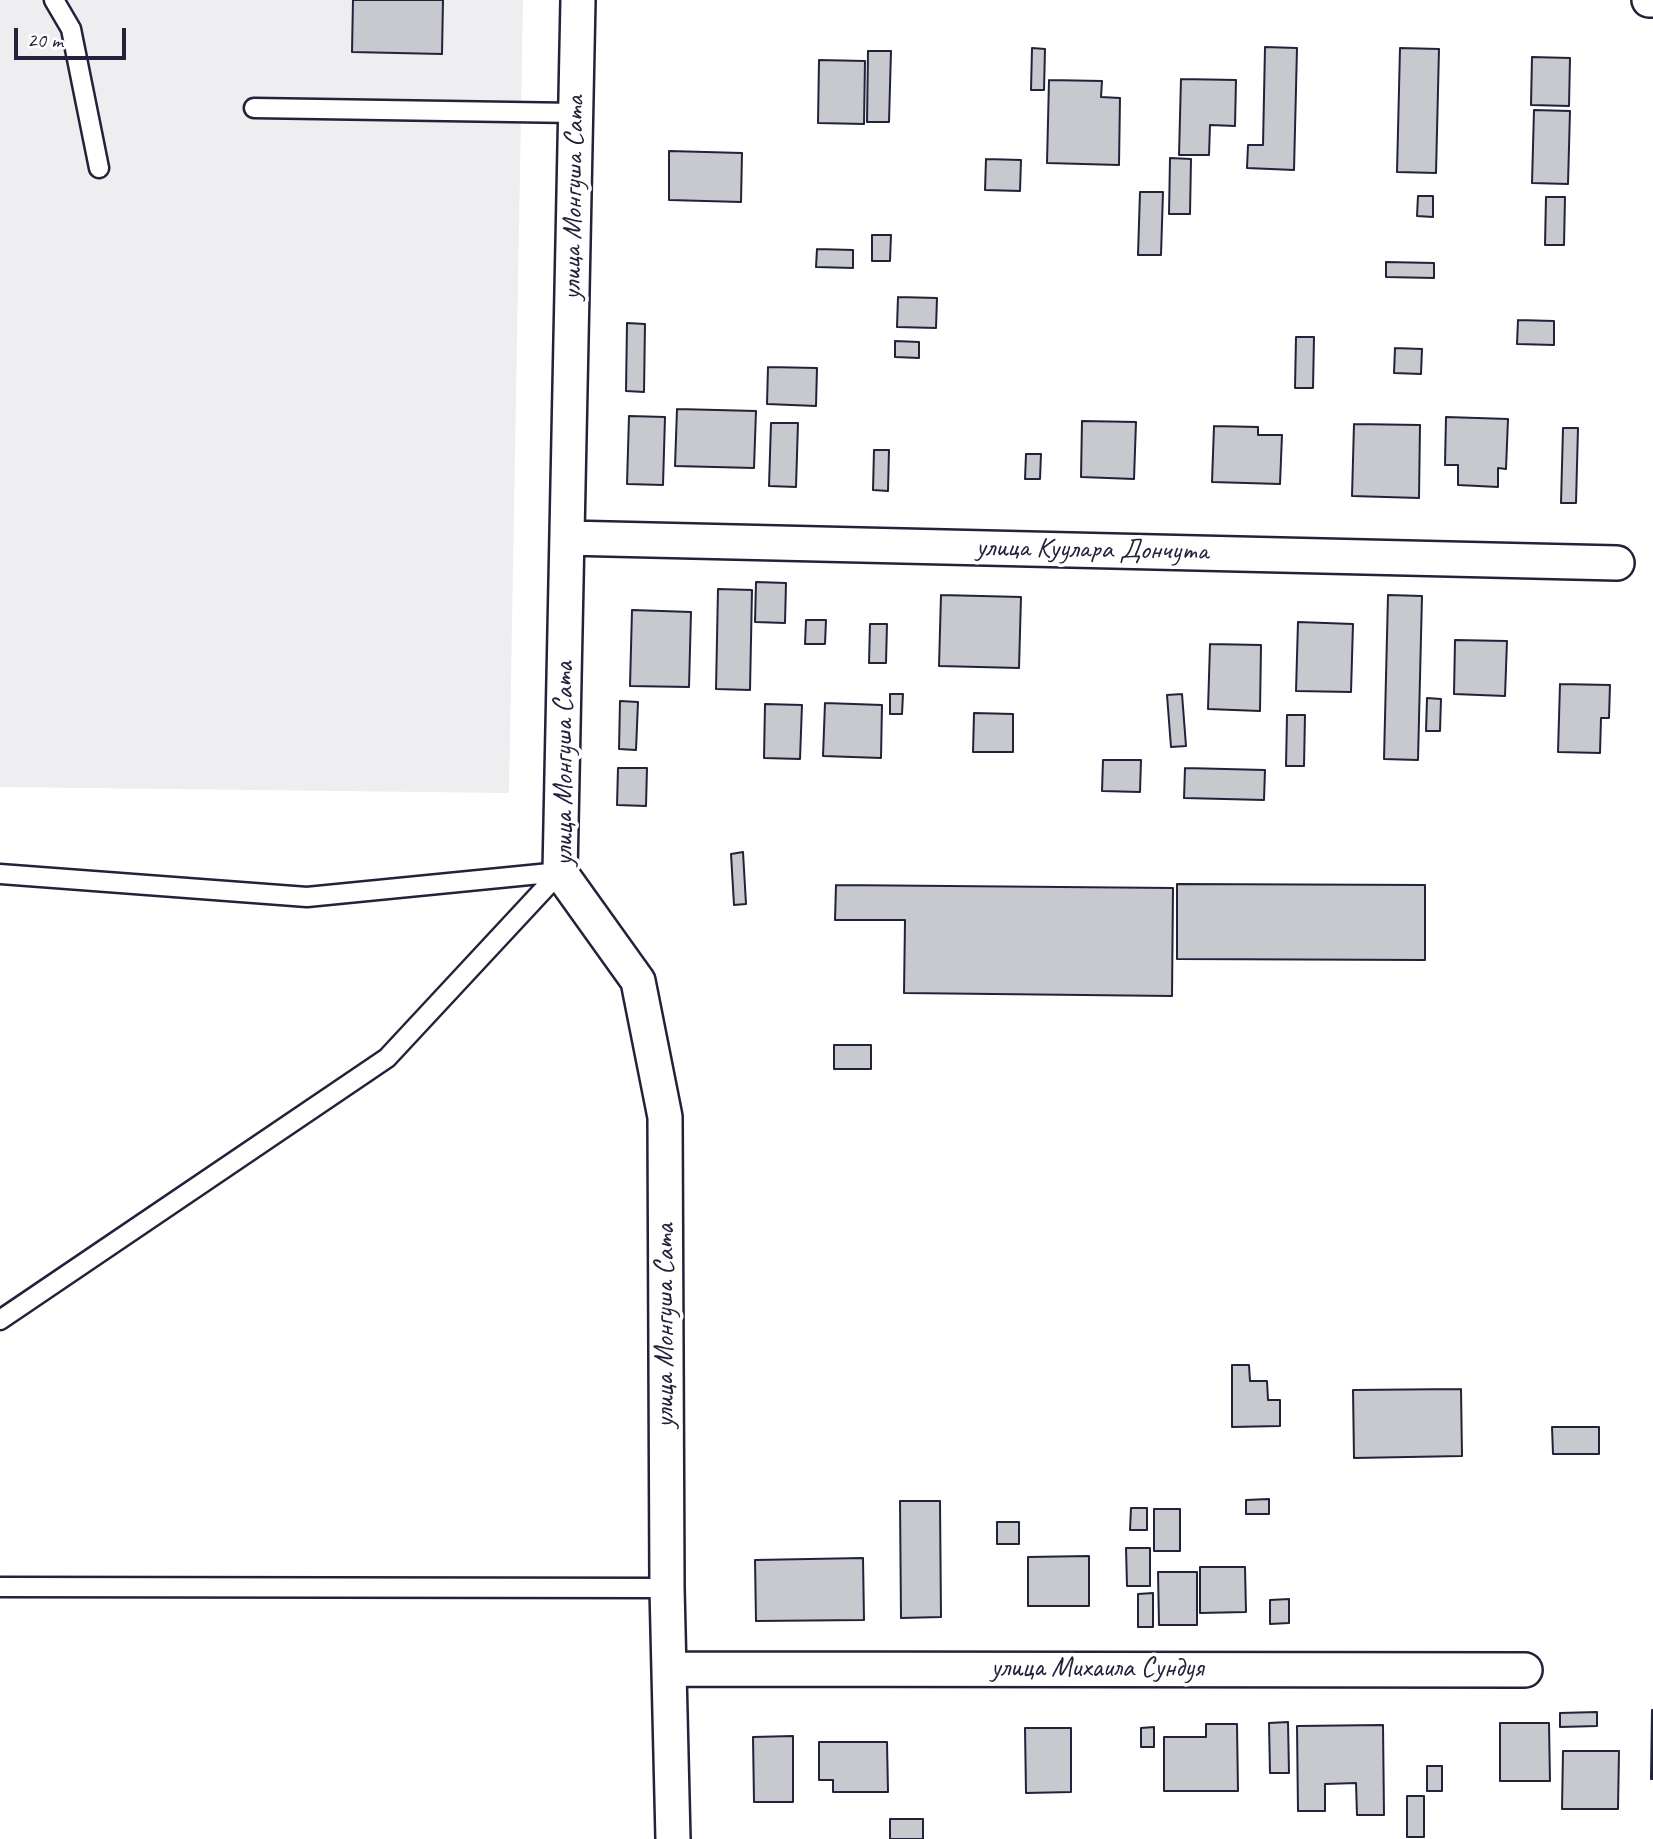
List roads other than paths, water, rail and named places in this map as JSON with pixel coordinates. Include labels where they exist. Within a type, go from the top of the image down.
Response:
[{"type":"street","name":"улица Монгуша Сата","points":[[578,0],[560,872],[639,981],[665,1117],[667,1588],[673,1839]]},
{"type":"street","name":"улица Куулара Дончута","points":[[567,538],[1617,563]]},
{"type":"street","name":"улица Михаила Сундуя","points":[[669,1669],[1525,1670]]},
{"type":"lane","points":[[54,0],[71,29],[99,168]]},
{"type":"lane","points":[[254,108],[575,113]]},
{"type":"lane","points":[[0,874],[307,898],[560,872]]},
{"type":"lane","points":[[0,1320],[387,1058],[560,872]]},
{"type":"lane","points":[[0,1587],[667,1588]]}]
